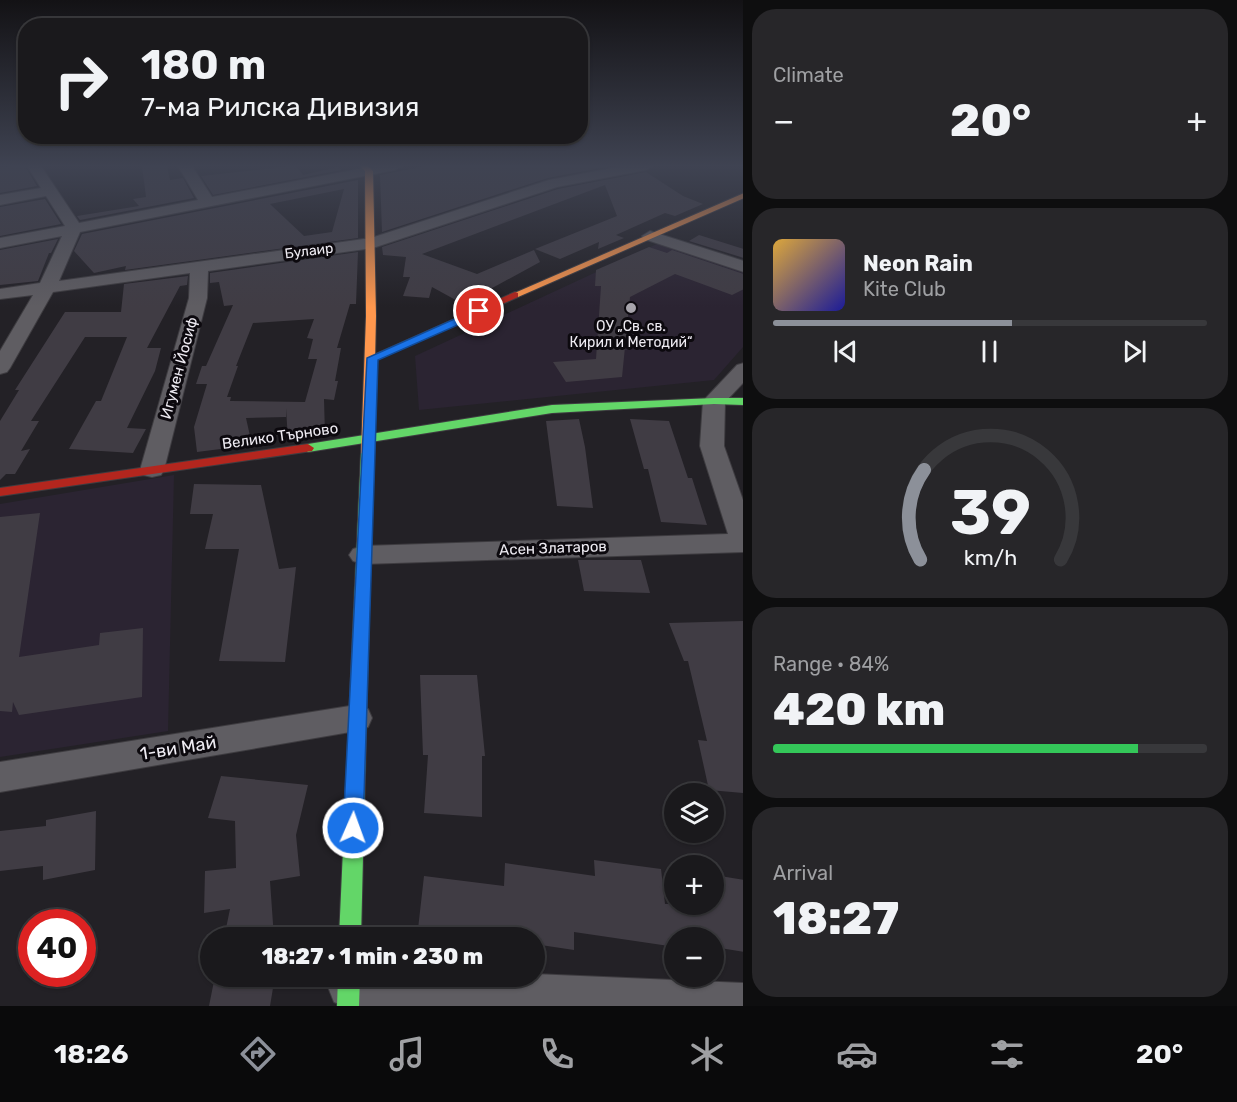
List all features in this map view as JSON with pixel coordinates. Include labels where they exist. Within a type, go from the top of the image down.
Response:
[{"type":"street","points":[[64,213],[74,228]]},
{"type":"street","points":[[0,243],[155,213]]},
{"type":"street","points":[[350,927],[356,718],[372,358],[373,243],[371,213]]},
{"type":"street","name":"Булаир","points":[[0,294],[373,243],[464,213]]},
{"type":"street","points":[[372,358],[703,213]]},
{"type":"street","points":[[0,368],[47,287],[74,228]]},
{"type":"street","points":[[650,236],[743,267]]},
{"type":"street","name":"Игумен Йосиф","points":[[152,470],[198,298],[199,266]]},
{"type":"street","points":[[743,370],[714,400],[712,446],[743,542]]},
{"type":"street","name":"Велико Търново","points":[[0,492],[368,440],[552,409],[714,400],[743,402]]},
{"type":"street","name":"Асен Златаров","points":[[363,555],[743,542]]},
{"type":"street","name":"1-ви Май","points":[[0,777],[356,718]]},
{"type":"street","points":[[349,990],[743,1004]]},
{"type":"shaded area","name":"ОУ „Св. св. Кирил и Методий“","points":[[661,242],[743,270],[743,347],[714,380],[419,410],[415,356]]},
{"type":"shaded area","points":[[174,475],[168,731],[0,757],[0,504]]},
{"type":"building","points":[[0,213],[54,213],[61,224],[0,236]]},
{"type":"building","points":[[96,213],[117,213],[80,220],[77,216]]},
{"type":"building","points":[[190,213],[280,213],[304,236],[332,232],[337,213],[358,213],[358,238],[125,270],[126,266],[94,273],[74,251],[82,234]]},
{"type":"building","points":[[381,213],[441,213],[382,232]]},
{"type":"building","points":[[485,213],[531,213],[422,254],[477,274],[534,250],[540,262],[463,304],[432,287],[429,298],[403,296],[410,277],[403,277],[406,257],[383,255],[382,247]]},
{"type":"building","points":[[616,213],[682,213],[675,216],[665,213],[616,235],[624,238],[598,249],[599,242],[560,259],[535,249],[617,216]]},
{"type":"building","points":[[699,235],[743,249],[743,258],[689,241]]},
{"type":"building","points":[[58,239],[49,253],[38,281],[0,285],[0,250]]},
{"type":"building","points":[[649,247],[667,253],[672,250],[743,274],[743,290],[732,295],[675,274],[630,297],[622,377],[566,382],[553,362],[596,359],[601,286],[595,286],[596,270]]},
{"type":"building","points":[[358,252],[356,304],[350,304],[337,348],[341,348],[334,400],[324,399],[325,435],[288,440],[286,408],[286,417],[246,418],[252,445],[197,452],[194,427],[207,384],[196,384],[202,366],[206,366],[233,305],[224,306],[219,282],[210,283],[210,273]],"holes":[[[314,319],[307,338],[313,339],[308,359],[317,359],[305,402],[230,401],[231,397],[227,397],[238,366],[236,366],[253,323]]]},
{"type":"building","points":[[188,276],[187,285],[180,286],[147,348],[161,348],[155,371],[127,428],[146,429],[133,453],[69,449],[96,401],[101,401],[127,337],[85,337],[31,421],[39,421],[21,451],[30,449],[15,474],[6,474],[0,480],[0,421],[19,390],[15,390],[65,312],[121,312],[124,284]]},
{"type":"building","points":[[579,419],[593,508],[557,506],[546,421]]},
{"type":"building","points":[[630,419],[669,421],[688,478],[692,478],[707,525],[661,522],[648,469],[644,469]]},
{"type":"building","points":[[194,484],[261,485],[279,569],[296,567],[285,662],[219,661],[239,549],[205,549],[213,514],[190,514]]},
{"type":"building","points":[[40,513],[19,657],[99,645],[100,633],[143,628],[142,697],[19,715],[13,702],[12,712],[0,711],[0,517]]},
{"type":"building","points":[[578,560],[641,560],[650,593],[584,591]]},
{"type":"building","points":[[743,621],[743,793],[724,791],[724,783],[707,783],[698,740],[707,741],[688,661],[684,661],[669,623]]},
{"type":"building","points":[[420,675],[477,675],[485,756],[482,756],[482,817],[424,813],[428,755],[423,755]]},
{"type":"building","points":[[221,776],[308,785],[296,835],[300,876],[270,881],[273,927],[226,927],[230,909],[204,913],[205,871],[236,868],[235,821],[208,818]]},
{"type":"building","points":[[96,811],[95,870],[43,880],[43,866],[0,871],[0,831],[46,826],[46,820]]},
{"type":"building","points":[[594,860],[661,869],[664,915],[724,915],[724,877],[743,880],[743,952],[724,949],[724,927],[664,927],[664,945],[574,932],[574,950],[545,946],[545,927],[418,927],[424,876],[504,886],[505,863],[595,876]]},
{"type":"building","points":[[213,987],[273,987],[270,1006],[209,1006]]},
{"type":"traffic: fast","points":[[308,448],[552,409],[714,401],[743,402]]},
{"type":"traffic: fast","points":[[350,927],[367,453]]},
{"type":"traffic: fast","points":[[348,1006],[349,987]]},
{"type":"traffic: slow","points":[[367,453],[371,316],[370,213]]},
{"type":"traffic: slow","points":[[515,295],[703,213]]},
{"type":"traffic: jam","points":[[372,358],[515,295]]},
{"type":"traffic: jam","points":[[0,492],[308,448]]},
{"type":"place","name":"ОУ „Св. св. Кирил и Методий“","points":[[631,308]]},
{"type":"route","points":[[353,828],[372,358],[479,311]]}]
